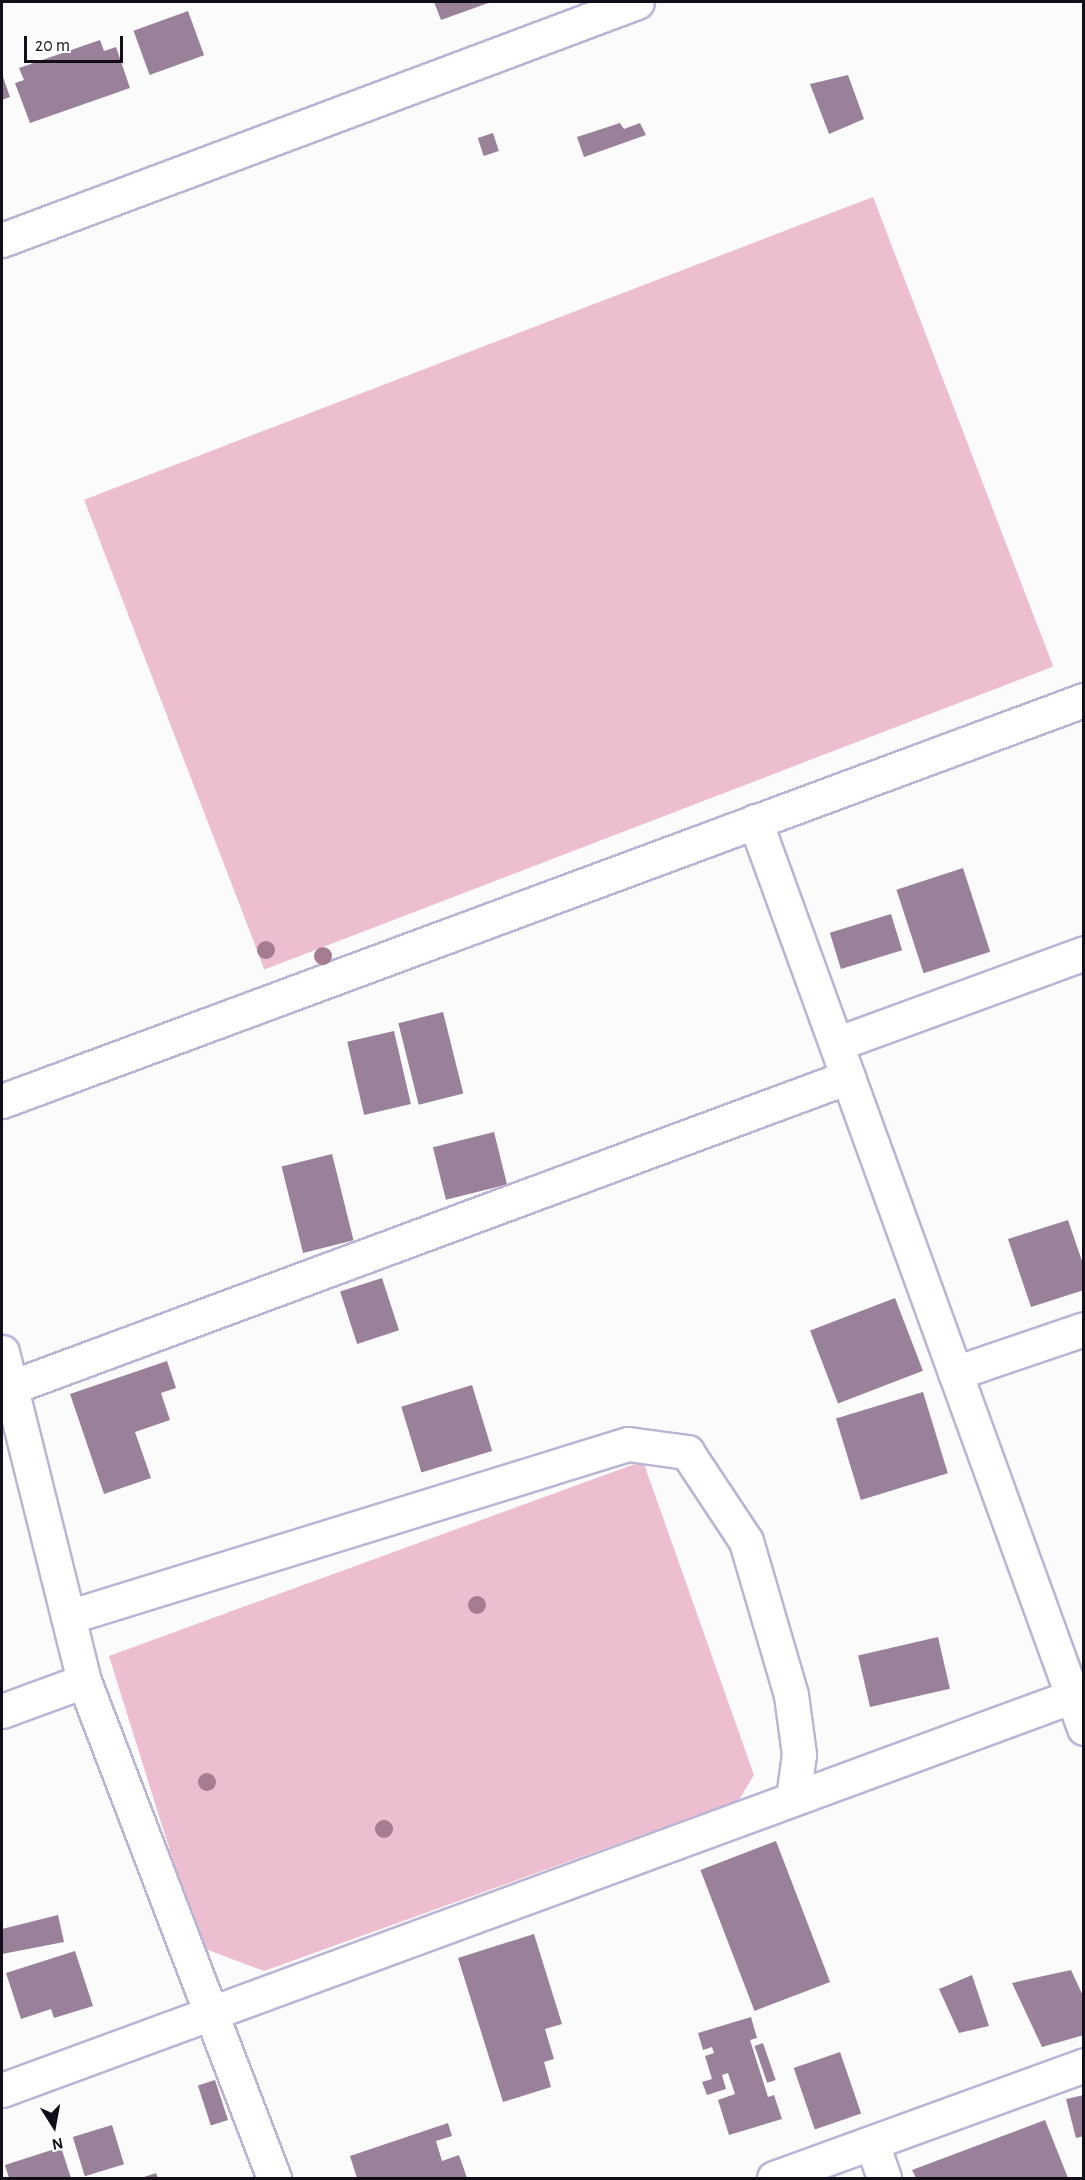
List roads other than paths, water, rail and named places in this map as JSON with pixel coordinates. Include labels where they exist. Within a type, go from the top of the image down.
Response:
[{"type":"street","points":[[2,240],[637,2]]},
{"type":"street","points":[[2,1101],[1083,700]]},
{"type":"street","points":[[755,822],[955,1373],[1078,1694],[1083,1728]]},
{"type":"street","points":[[836,1044],[1083,953]]},
{"type":"street","points":[[274,2178],[84,1681],[4,1364],[848,1077]]},
{"type":"street","points":[[955,1373],[1083,1329]]},
{"type":"street","points":[[68,1617],[628,1444],[687,1452],[746,1541],[790,1695],[799,1754],[793,1798]]},
{"type":"street","points":[[2,1711],[84,1681]]},
{"type":"street","points":[[2,2090],[1078,1694]]},
{"type":"street","points":[[774,2178],[1083,2065]]},
{"type":"street","points":[[872,2143],[884,2178]]}]
